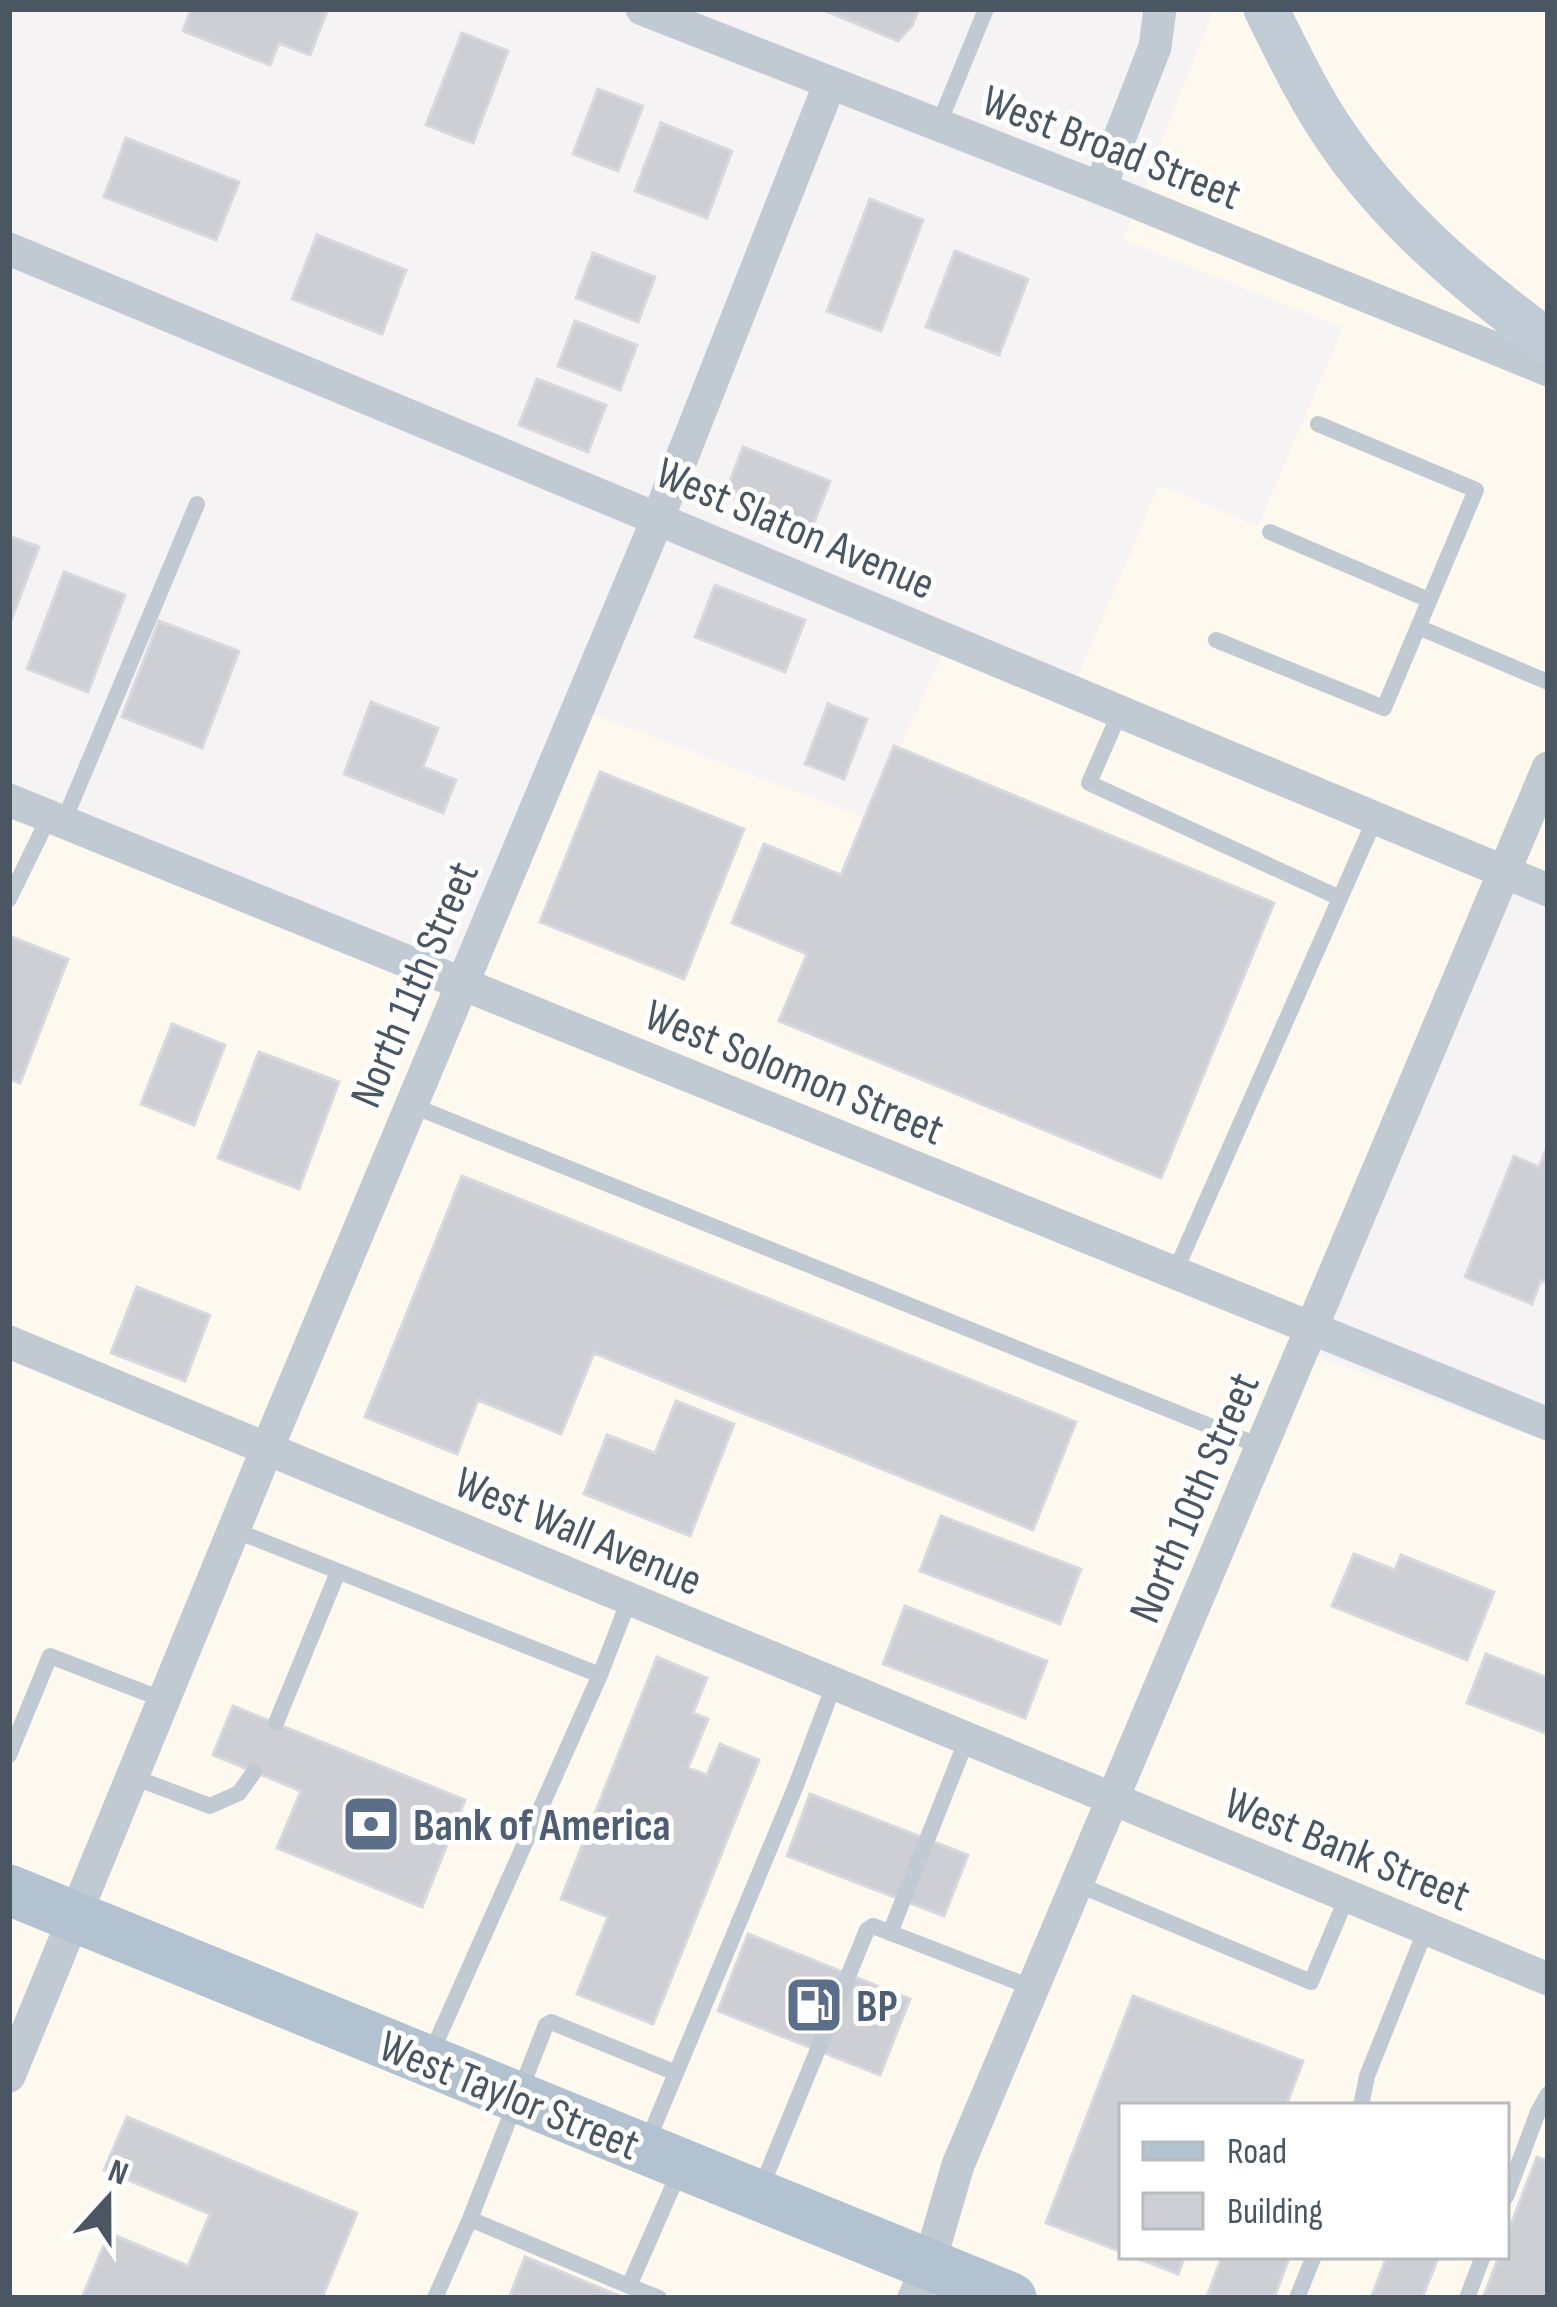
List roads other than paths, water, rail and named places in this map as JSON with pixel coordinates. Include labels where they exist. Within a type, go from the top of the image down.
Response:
[{"type":"main road","points":[[1266,9],[1298,74],[1346,151],[1403,220],[1458,271],[1548,342]]},
{"type":"main road","points":[[1458,271],[1548,309]]},
{"type":"main road","name":"West Taylor Street","points":[[9,1890],[759,2195],[921,2281],[1011,2298]]},
{"type":"street","name":"West Broad Street","points":[[642,9],[1548,370]]},
{"type":"street","points":[[1100,188],[1155,47],[1160,9]]},
{"type":"street","points":[[1155,47],[1187,9]]},
{"type":"street","name":"North 11th Street","points":[[13,2054],[76,1917],[658,518],[830,83]]},
{"type":"street","name":"West Slaton Avenue","points":[[9,249],[1548,890]]},
{"type":"street","name":"North 10th Street","points":[[921,2281],[958,2165],[1548,768]]},
{"type":"street","name":"West Solomon Street","points":[[9,800],[1548,1424]]},
{"type":"street","name":"West Wall Avenue","points":[[9,1342],[1114,1800]]},
{"type":"street","name":"West Bank Street","points":[[1114,1800],[1548,1979]]},
{"type":"lane","points":[[938,126],[986,9]]},
{"type":"lane","points":[[1216,640],[1384,708],[1476,490],[1318,424]]},
{"type":"lane","points":[[9,899],[56,820],[197,504]]},
{"type":"lane","points":[[1270,532],[1429,600]]},
{"type":"lane","points":[[1418,627],[1548,682]]},
{"type":"lane","points":[[1120,712],[1089,783],[1340,898]]},
{"type":"lane","points":[[1175,1272],[1375,819]]},
{"type":"lane","points":[[411,1105],[1262,1448]]},
{"type":"lane","points":[[234,1530],[600,1675]]},
{"type":"lane","points":[[276,1723],[338,1572]]},
{"type":"lane","points":[[428,2061],[629,1600]]},
{"type":"lane","points":[[9,1755],[50,1656],[164,1700]]},
{"type":"lane","points":[[618,2286],[664,2156],[676,2073],[834,1685]]},
{"type":"lane","points":[[890,1933],[967,1739]]},
{"type":"lane","points":[[133,1777],[210,1806],[239,1793],[254,1772]]},
{"type":"lane","points":[[1078,1884],[1311,1982],[1347,1897]]},
{"type":"lane","points":[[759,2195],[867,1930],[873,1926],[1034,1988]]},
{"type":"lane","points":[[1362,2103],[1366,2076],[1426,1929]]},
{"type":"lane","points":[[434,2298],[546,2024],[676,2073]]},
{"type":"lane","points":[[1509,2189],[1548,2094]]},
{"type":"lane","points":[[470,2219],[564,2266],[659,2298]]},
{"type":"lane","points":[[1297,2298],[1313,2259]]},
{"type":"lane","points":[[1467,2298],[1483,2259]]},
{"type":"place","name":"Bank of America","points":[[371,1824]]},
{"type":"place","name":"BP","points":[[814,2005]]}]
